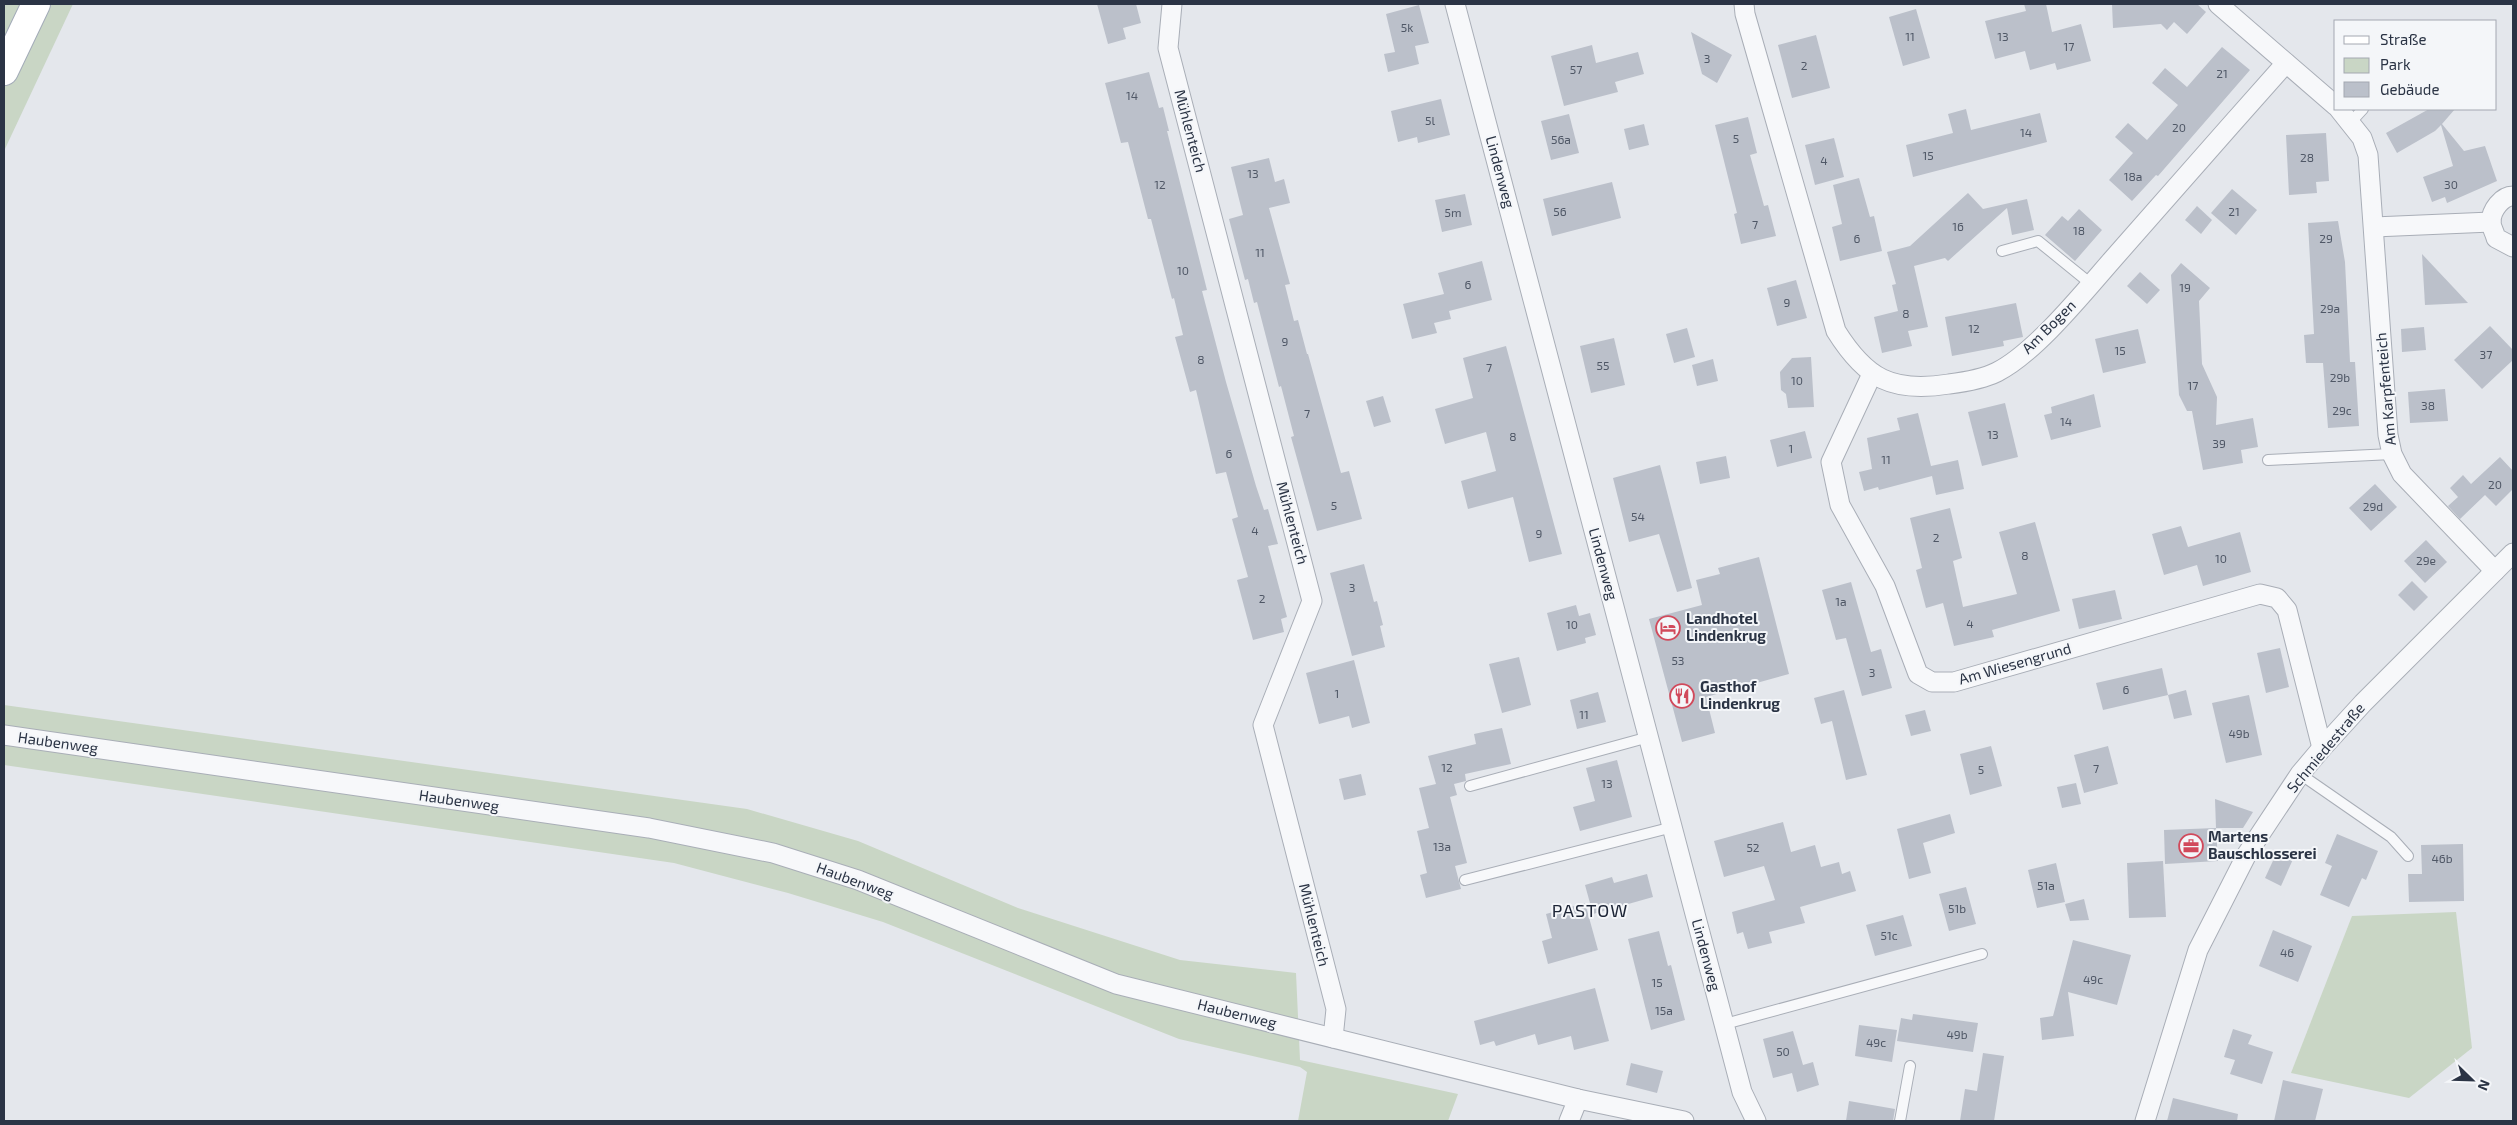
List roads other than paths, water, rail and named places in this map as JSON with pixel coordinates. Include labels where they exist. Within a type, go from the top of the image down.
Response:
[{"type":"main road","points":[[4,71],[36,4]]},
{"type":"street","name":"Mühlenteich","points":[[1172,4],[1168,48],[1312,601],[1263,726],[1336,1009],[1333,1038]]},
{"type":"street","name":"Lindenweg","points":[[1455,4],[1742,1092],[1756,1121]]},
{"type":"street","name":"Am Bogen","points":[[1744,4],[1745,14],[1836,331],[1850,354],[1872,374],[1899,386],[1929,387],[1966,381],[1997,372],[2032,346],[2091,284],[2286,62]]},
{"type":"street","points":[[2218,4],[2334,104]]},
{"type":"street","name":"Am Karpfenteich","points":[[2351,113],[2368,155],[2388,435],[2392,454],[2402,474],[2494,571]]},
{"type":"street","points":[[2513,196],[2509,196],[2496,206],[2491,222],[2496,238],[2513,247]]},
{"type":"street","points":[[2374,227],[2491,222]]},
{"type":"street","name":"Am Wiesengrund","points":[[1872,374],[1831,462],[1840,505],[1885,586],[1918,674],[1932,682],[1954,682],[2260,594],[2277,598],[2287,610],[2322,748]]},
{"type":"street","name":"Schmiedestraße","points":[[2145,1121],[2198,950],[2247,854],[2300,774],[2322,748],[2363,703],[2513,553]]},
{"type":"street","name":"Haubenweg","points":[[4,735],[649,828],[774,854],[858,880],[1116,984],[1578,1099],[1684,1121]]},
{"type":"street","points":[[1570,1121],[1578,1099]]},
{"type":"lane","points":[[2002,251],[2038,241],[2091,284]]},
{"type":"lane","points":[[2268,460],[2392,454]]},
{"type":"lane","points":[[1470,786],[1649,737]]},
{"type":"lane","points":[[2300,774],[2391,837],[2408,856]]},
{"type":"lane","points":[[1464,880],[1673,828]]},
{"type":"lane","points":[[1724,1024],[1982,954]]},
{"type":"lane","points":[[1900,1121],[1910,1066]]},
{"type":"place","name":"Landhotel Lindenkrug","points":[[1668,628]]},
{"type":"place","name":"Gasthof Lindenkrug","points":[[1682,696]]},
{"type":"place","name":"Martens Bauschlosserei","points":[[2191,846]]},
{"type":"district","name":"PASTOW","points":[[1590,911]]}]
